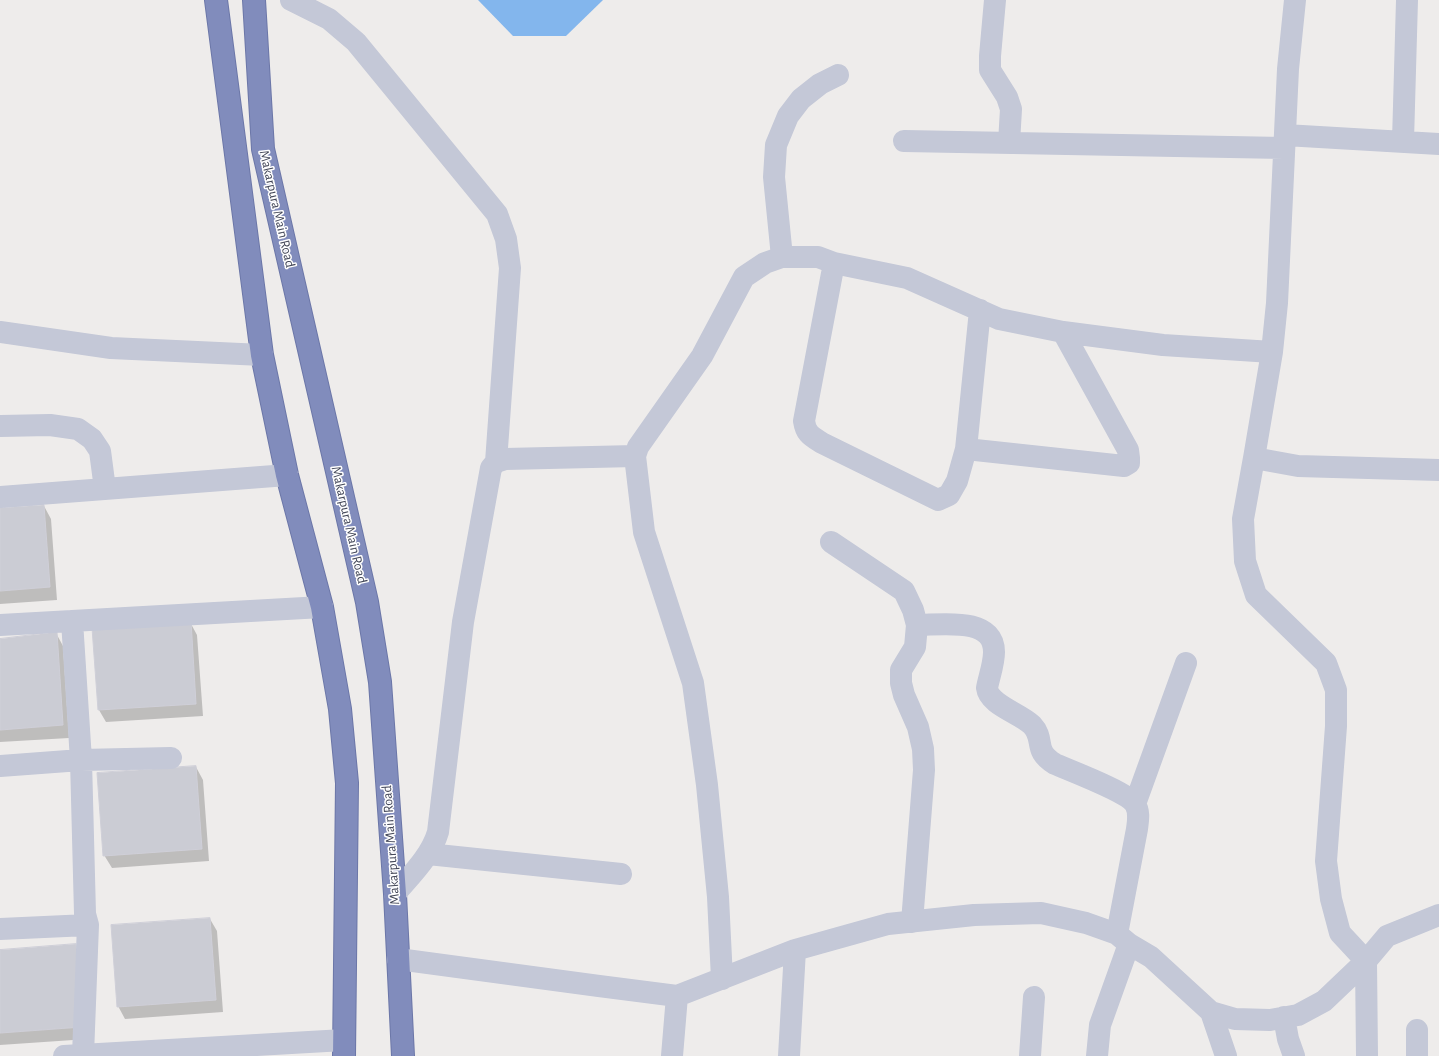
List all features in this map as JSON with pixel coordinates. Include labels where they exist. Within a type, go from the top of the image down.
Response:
[{"type":"highway","name":"Makarpura Main Road","points":[[216,0],[262,355],[287,475],[322,607],[340,709],[347,783],[344,1048]]},
{"type":"highway","name":"Makarpura Main Road","points":[[254,0],[263,149],[367,602],[380,682],[395,894],[403,1056]]},
{"type":"street","points":[[291,0],[329,19],[356,42],[497,214],[506,239],[510,268],[496,462]]},
{"type":"street","points":[[995,0],[990,70],[1007,98],[1010,109],[1009,143]]},
{"type":"street","points":[[1295,0],[1288,69],[1278,303],[1272,352],[1243,519],[1245,561],[1256,595],[1326,663],[1336,690],[1336,726],[1326,861],[1330,899],[1340,933],[1366,961],[1368,1056]]},
{"type":"street","points":[[1402,141],[1407,0]]},
{"type":"street","points":[[782,256],[774,177],[776,145],[788,116],[801,99],[820,84],[838,75]]},
{"type":"street","points":[[904,141],[1009,143],[1402,141],[1439,144]]},
{"type":"street","points":[[722,979],[718,897],[708,800],[693,683],[644,532],[634,456],[638,447],[702,356],[744,277],[765,263],[782,256],[818,257],[834,263],[907,278],[999,319],[1063,332],[1163,345],[1272,352]]},
{"type":"street","points":[[834,263],[804,421],[805,430],[811,437],[822,443],[938,500],[949,495],[957,481],[966,449],[980,310]]},
{"type":"street","points":[[0,332],[111,348],[262,355]]},
{"type":"street","points":[[966,449],[1124,466],[1129,463],[1128,450],[1063,332]]},
{"type":"street","points":[[0,426],[50,425],[78,429],[92,439],[100,450],[105,489]]},
{"type":"street","points":[[395,894],[435,844],[438,832],[463,622],[491,468],[496,462],[505,459],[634,456]]},
{"type":"street","points":[[1254,458],[1298,466],[1439,470]]},
{"type":"street","points":[[0,497],[287,475]]},
{"type":"street","points":[[831,542],[904,591],[913,610],[917,625],[916,647],[901,670],[901,683],[904,695],[918,727],[923,749],[924,770],[912,922]]},
{"type":"street","points":[[0,626],[322,607]]},
{"type":"street","points":[[72,621],[81,760],[85,914],[88,925],[73,1056],[344,1048]]},
{"type":"street","points":[[917,625],[964,624],[981,630],[992,640],[994,652],[987,688],[988,694],[993,700],[1032,724],[1037,732],[1041,752],[1054,764],[1125,795],[1135,804],[1138,816],[1137,829],[1123,939],[1100,1025],[1097,1056]]},
{"type":"street","points":[[1135,804],[1186,664]]},
{"type":"street","points":[[0,766],[81,760],[171,758]]},
{"type":"street","points":[[428,854],[621,874]]},
{"type":"street","points":[[398,959],[677,996],[795,950],[888,924],[974,915],[1041,913],[1086,923],[1123,939],[1151,957],[1211,1012],[1235,1019],[1270,1020],[1298,1015],[1324,1001],[1366,961],[1387,936],[1439,914]]},
{"type":"street","points":[[0,929],[88,925]]},
{"type":"street","points":[[789,1056],[795,950]]},
{"type":"street","points":[[672,1056],[677,996]]},
{"type":"street","points":[[1030,1056],[1034,997]]},
{"type":"street","points":[[1211,1012],[1226,1056]]},
{"type":"street","points":[[1284,1017],[1288,1039],[1294,1056]]},
{"type":"street","points":[[1417,1030],[1417,1056]]},
{"type":"water","points":[[478,0],[603,0],[566,36],[513,36]]},
{"type":"building","points":[[44,505],[50,587],[0,591],[0,508]]},
{"type":"building","points":[[191,621],[196,704],[98,710],[92,628]]},
{"type":"building","points":[[57,632],[63,725],[0,730],[0,639]]},
{"type":"building","points":[[196,766],[202,849],[103,856],[97,773]]},
{"type":"building","points":[[210,918],[216,1000],[117,1007],[111,925]]},
{"type":"building","points":[[76,944],[82,1027],[0,1033],[0,950]]}]
